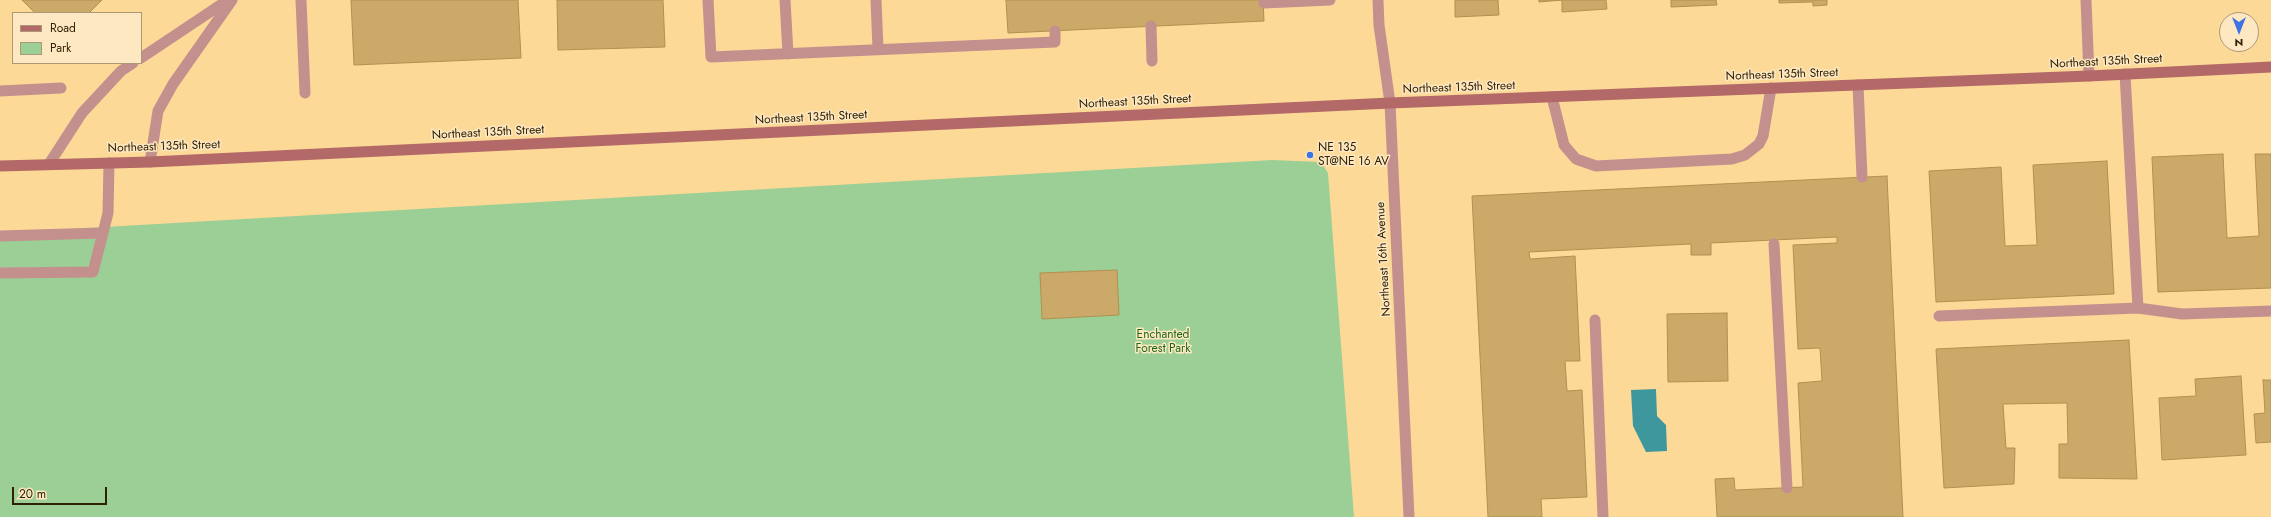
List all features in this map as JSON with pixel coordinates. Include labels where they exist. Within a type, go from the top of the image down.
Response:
[{"type":"main road","name":"Northeast 135th Street","points":[[0,166],[150,162],[1390,103],[2088,76],[2271,67]]},
{"type":"street","points":[[142,57],[228,0]]},
{"type":"street","points":[[150,162],[158,111],[173,84],[232,0]]},
{"type":"street","points":[[302,0],[305,93]]},
{"type":"street","points":[[708,0],[711,57],[1056,42],[1056,30]]},
{"type":"street","points":[[786,0],[788,54]]},
{"type":"street","points":[[876,0],[878,50]]},
{"type":"street","points":[[1264,3],[1330,0]]},
{"type":"street","name":"Northeast 16th Avenue","points":[[1378,0],[1379,25],[1390,103],[1409,517]]},
{"type":"street","points":[[2086,0],[2088,76]]},
{"type":"street","points":[[1151,26],[1152,60]]},
{"type":"street","points":[[49,164],[82,113],[120,71],[131,64]]},
{"type":"street","points":[[2125,74],[2138,308]]},
{"type":"street","points":[[1858,85],[1862,177]]},
{"type":"street","points":[[0,91],[60,88]]},
{"type":"street","points":[[1552,97],[1564,145],[1576,159],[1596,166],[1732,159],[1745,155],[1759,144],[1763,136],[1771,88]]},
{"type":"street","points":[[0,273],[93,272],[108,213],[109,163]]},
{"type":"street","points":[[0,236],[102,233]]},
{"type":"street","points":[[1774,244],[1787,488]]},
{"type":"street","points":[[1939,316],[2138,308],[2182,314],[2271,311]]},
{"type":"street","points":[[1595,320],[1603,517]]},
{"type":"green space","name":"Enchanted Forest Park","points":[[1272,160],[1321,162],[1328,173],[1354,517],[0,517],[0,233]]},
{"type":"water","points":[[1656,389],[1657,416],[1666,425],[1667,451],[1646,452],[1633,426],[1631,390]]},
{"type":"building","points":[[22,0],[102,0],[90,12],[34,12]]},
{"type":"building","points":[[351,0],[518,0],[521,58],[354,65]]},
{"type":"building","points":[[557,0],[663,0],[665,47],[558,50]]},
{"type":"building","points":[[1006,0],[1263,0],[1264,21],[1008,33]]},
{"type":"building","points":[[1455,0],[1498,0],[1499,15],[1455,17]]},
{"type":"building","points":[[1539,0],[1562,0],[1539,2]]},
{"type":"building","points":[[1562,0],[1606,0],[1607,9],[1562,12]]},
{"type":"building","points":[[1671,0],[1716,0],[1717,5],[1671,7]]},
{"type":"building","points":[[1779,0],[1827,0],[1827,5],[1813,6],[1813,2],[1779,3]]},
{"type":"building","points":[[2223,154],[2227,238],[2259,236],[2255,154],[2271,154],[2271,288],[2158,292],[2152,157]]},
{"type":"building","points":[[2107,161],[2114,294],[1936,302],[1929,171],[2001,167],[2005,246],[2037,245],[2033,165]]},
{"type":"building","points":[[1887,176],[1903,517],[1717,517],[1715,479],[1734,478],[1735,490],[1803,487],[1798,383],[1822,381],[1820,348],[1798,349],[1793,245],[1837,243],[1837,237],[1711,243],[1711,255],[1691,255],[1691,244],[1529,252],[1530,259],[1575,256],[1580,361],[1565,361],[1567,391],[1582,390],[1587,497],[1541,499],[1542,517],[1488,517],[1472,196]]},
{"type":"building","points":[[1117,270],[1119,315],[1042,319],[1040,273]]},
{"type":"building","points":[[1727,313],[1728,381],[1668,382],[1667,314]]},
{"type":"building","points":[[2129,340],[2137,479],[2059,478],[2059,444],[2068,444],[2067,403],[2003,404],[2006,448],[2015,448],[2014,484],[1944,488],[1936,349]]},
{"type":"building","points":[[2241,376],[2246,455],[2162,460],[2159,398],[2196,396],[2195,379]]},
{"type":"building","points":[[2263,380],[2271,380],[2271,442],[2256,443],[2254,414],[2265,413]]},
{"type":"place","name":"NE 135 ST@NE 16 AV","points":[[1310,155]]}]
